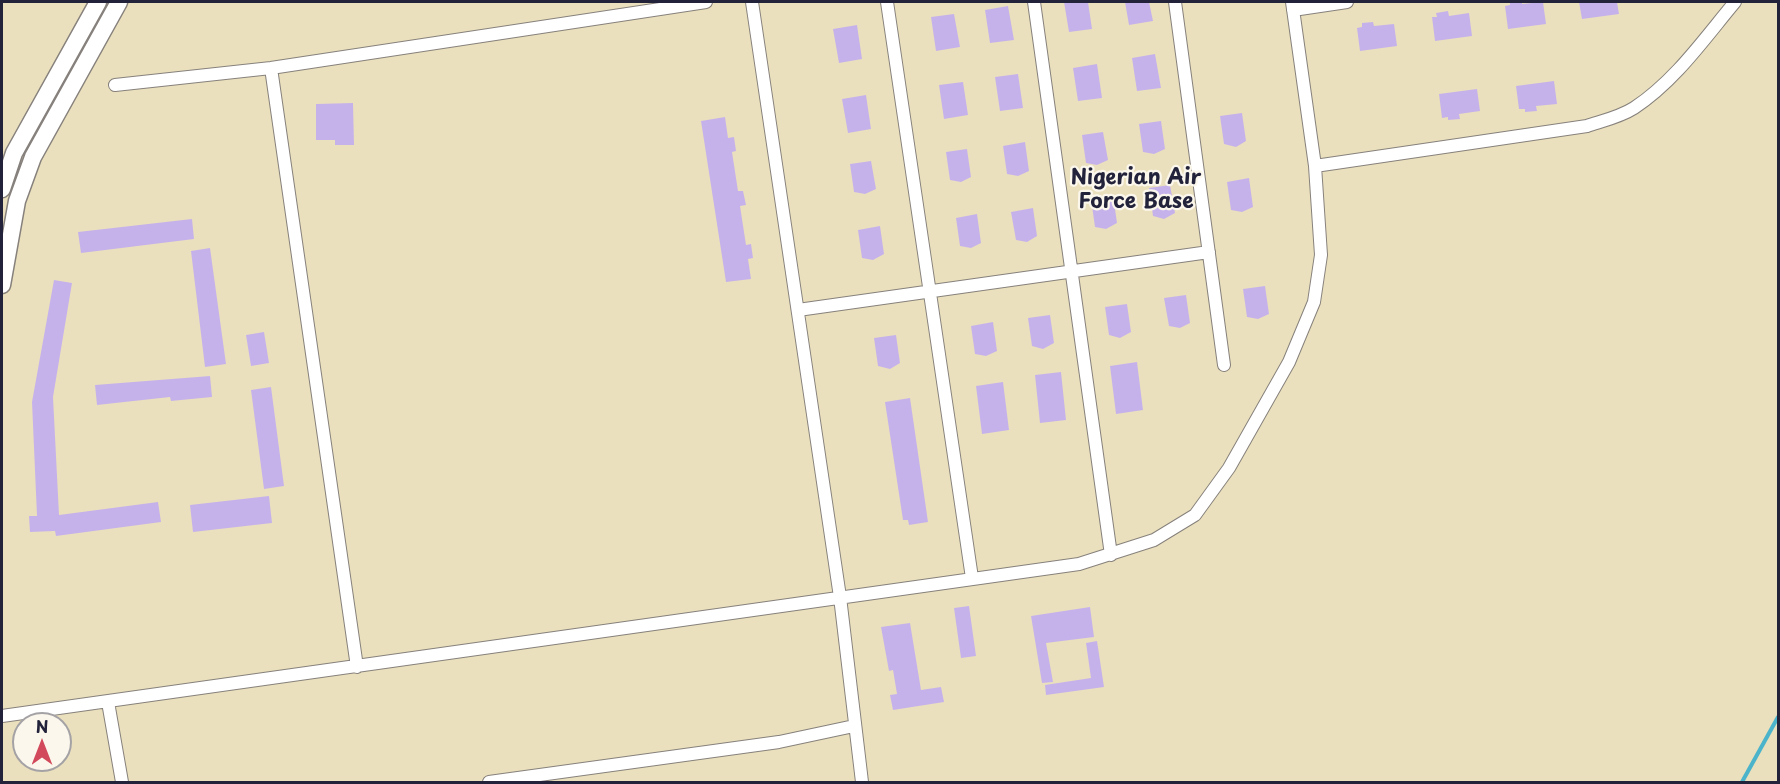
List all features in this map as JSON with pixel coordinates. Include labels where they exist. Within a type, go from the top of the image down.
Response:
[{"type":"main road","points":[[2,177],[98,2]]},
{"type":"main road","points":[[2,285],[9,199],[27,174],[33,157],[119,2]]},
{"type":"street","points":[[115,85],[271,68],[706,2]]},
{"type":"street","points":[[752,2],[840,597],[862,783]]},
{"type":"street","points":[[887,2],[972,578]]},
{"type":"street","points":[[1034,2],[1112,555]]},
{"type":"street","points":[[1175,2],[1224,365]]},
{"type":"street","points":[[2,716],[1079,564],[1154,540],[1195,514],[1229,468],[1289,362],[1314,302],[1321,255],[1315,166],[1293,6],[1347,2]]},
{"type":"street","points":[[1315,166],[1587,126],[1612,118],[1633,109],[1667,82],[1735,2]]},
{"type":"street","points":[[271,68],[357,667]]},
{"type":"street","points":[[2,177],[27,174]]},
{"type":"street","points":[[798,310],[1209,252]]},
{"type":"street","points":[[108,702],[122,783]]},
{"type":"street","points":[[489,783],[779,742],[854,726]]},
{"type":"building","points":[[1064,2],[1088,2],[1092,29],[1069,32]]},
{"type":"building","points":[[1125,2],[1149,2],[1153,21],[1129,25]]},
{"type":"building","points":[[1510,2],[1522,2],[1522,4],[1543,2],[1546,24],[1508,29],[1505,6],[1510,5]]},
{"type":"building","points":[[1579,2],[1617,2],[1619,14],[1582,19]]},
{"type":"building","points":[[1008,6],[1014,40],[990,43],[985,10]]},
{"type":"building","points":[[1448,11],[1449,16],[1469,13],[1472,36],[1435,41],[1432,17],[1437,17],[1436,13]]},
{"type":"building","points":[[954,14],[960,47],[936,51],[931,17]]},
{"type":"building","points":[[1373,22],[1374,26],[1394,24],[1397,46],[1360,51],[1357,28],[1362,27],[1362,23]]},
{"type":"building","points":[[857,25],[862,59],[839,63],[833,29]]},
{"type":"building","points":[[1155,54],[1161,88],[1137,91],[1132,58]]},
{"type":"building","points":[[1097,64],[1102,98],[1078,101],[1073,68]]},
{"type":"building","points":[[1018,74],[1023,108],[1000,111],[995,77]]},
{"type":"building","points":[[1554,81],[1557,104],[1536,106],[1537,111],[1525,112],[1525,109],[1519,109],[1516,86]]},
{"type":"building","points":[[963,82],[968,115],[944,119],[939,85]]},
{"type":"building","points":[[1477,89],[1480,111],[1459,114],[1460,119],[1442,118],[1439,94]]},
{"type":"building","points":[[866,95],[871,129],[848,133],[842,99]]},
{"type":"building","points":[[353,103],[354,145],[335,145],[335,140],[316,140],[316,104]]},
{"type":"building","points":[[1242,113],[1246,141],[1236,147],[1224,144],[1220,116]]},
{"type":"building","points":[[725,117],[728,138],[734,137],[736,151],[732,152],[738,191],[743,191],[746,205],[740,206],[746,245],[751,244],[753,258],[748,259],[751,279],[726,282],[701,121]]},
{"type":"building","points":[[1161,121],[1165,149],[1154,154],[1143,152],[1139,124]]},
{"type":"building","points":[[1103,132],[1108,160],[1097,165],[1086,163],[1082,135]]},
{"type":"building","points":[[1025,142],[1029,171],[1018,176],[1007,174],[1003,146]]},
{"type":"building","points":[[967,149],[971,177],[961,182],[950,180],[946,152]]},
{"type":"building","points":[[871,161],[876,189],[865,194],[854,192],[850,164]]},
{"type":"building","points":[[1249,178],[1253,207],[1242,212],[1231,210],[1227,182]]},
{"type":"building","points":[[1170,185],[1175,213],[1164,219],[1153,216],[1149,188]]},
{"type":"building","points":[[1113,195],[1117,223],[1106,229],[1095,227],[1091,199]]},
{"type":"building","points":[[1033,208],[1037,236],[1027,242],[1016,240],[1011,212]]},
{"type":"building","points":[[977,214],[981,243],[971,248],[960,246],[956,218]]},
{"type":"building","points":[[192,219],[194,239],[81,253],[78,232]]},
{"type":"building","points":[[880,226],[884,254],[873,260],[862,258],[858,230]]},
{"type":"building","points":[[210,248],[226,364],[205,367],[191,251]]},
{"type":"building","points":[[54,280],[72,283],[53,397],[59,515],[158,502],[161,522],[56,536],[55,531],[30,532],[29,516],[37,516],[32,402]]},
{"type":"building","points":[[1265,286],[1269,314],[1258,319],[1247,317],[1243,289]]},
{"type":"building","points":[[1186,295],[1190,323],[1180,328],[1169,326],[1164,298]]},
{"type":"building","points":[[1127,304],[1131,332],[1120,338],[1109,335],[1105,307]]},
{"type":"building","points":[[1050,315],[1054,343],[1043,349],[1032,346],[1028,318]]},
{"type":"building","points":[[993,322],[997,351],[986,356],[975,354],[971,326]]},
{"type":"building","points":[[264,332],[269,363],[251,366],[246,335]]},
{"type":"building","points":[[896,335],[900,363],[890,369],[878,366],[874,338]]},
{"type":"building","points":[[1137,362],[1143,410],[1116,414],[1110,366]]},
{"type":"building","points":[[1061,372],[1066,420],[1040,423],[1035,375]]},
{"type":"building","points":[[210,376],[212,397],[171,401],[170,397],[97,405],[95,385]]},
{"type":"building","points":[[1003,382],[1009,430],[982,434],[976,386]]},
{"type":"building","points":[[271,387],[284,486],[264,489],[251,390]]},
{"type":"building","points":[[910,398],[928,522],[909,525],[908,520],[903,520],[885,402]]},
{"type":"building","points":[[269,496],[272,523],[193,532],[190,505]]},
{"type":"building","points":[[969,606],[976,656],[961,658],[954,608]]},
{"type":"building","points":[[1090,607],[1094,637],[1046,643],[1053,682],[1042,683],[1031,616]]},
{"type":"building","points":[[910,623],[921,690],[941,687],[944,702],[893,710],[890,695],[897,694],[893,670],[889,671],[881,627]]},
{"type":"building","points":[[1097,641],[1104,687],[1046,695],[1045,685],[1091,678],[1086,643]]},
{"type":"waterway","points":[[1742,782],[1778,717]]},
{"type":"district","name":"Nigerian Air Force Base","points":[[1136,190]]}]
